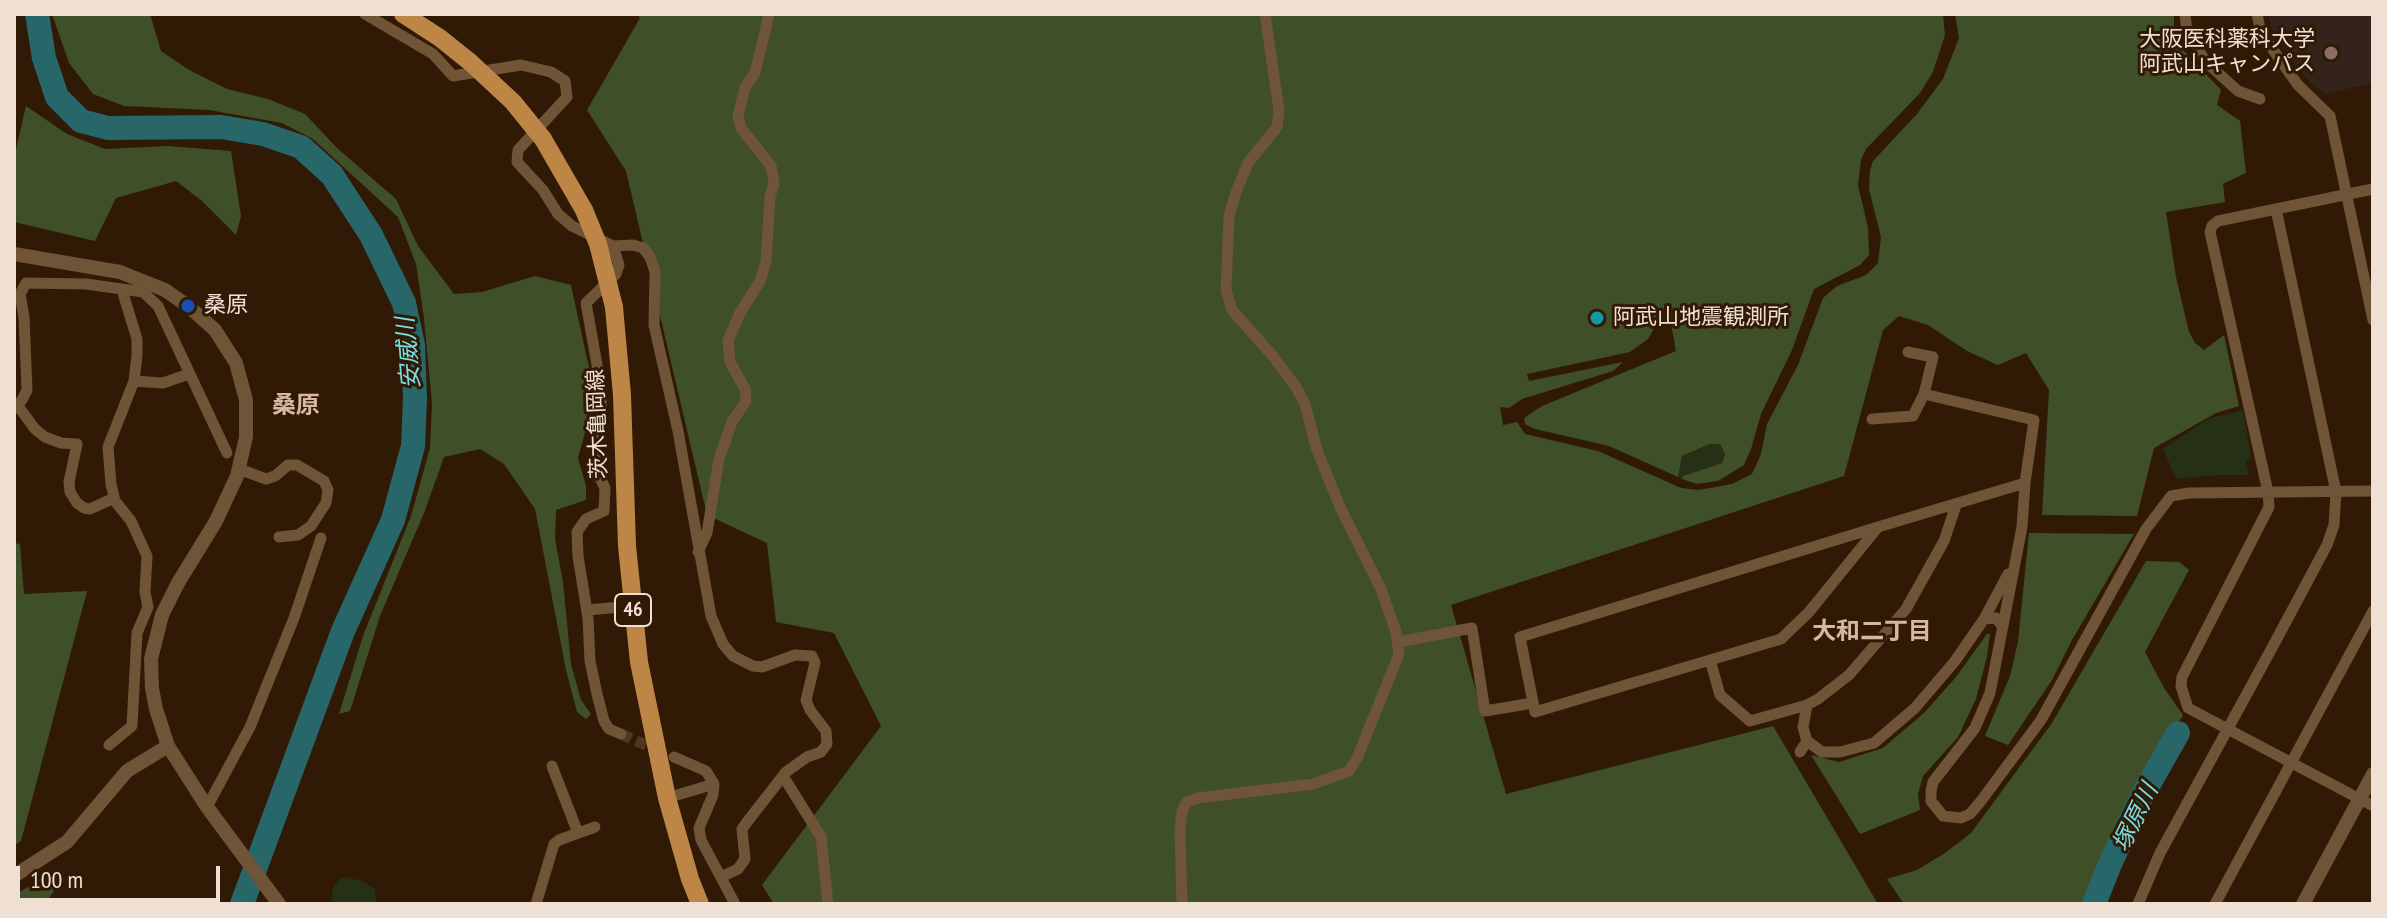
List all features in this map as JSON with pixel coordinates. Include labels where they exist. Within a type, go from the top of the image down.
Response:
[{"type":"main road","name":"茨木亀岡線","points":[[403,14],[470,62],[521,111],[543,139],[584,210],[598,244],[614,307],[622,395],[625,502],[633,606],[648,716],[667,798],[700,904]]},
{"type":"street","points":[[365,14],[433,54],[453,76],[521,65],[551,72],[565,81],[567,97],[518,150],[517,162],[543,190],[558,214],[572,226],[613,246],[643,248],[650,257],[655,272],[654,325],[678,431],[711,616],[723,644],[733,656],[753,666],[762,667],[795,655],[812,656],[815,663],[806,700],[826,731],[827,744],[821,752],[807,757],[783,776],[742,829],[745,859],[738,869],[721,877]]},
{"type":"street","points":[[698,553],[707,533],[719,459],[732,422],[746,401],[745,389],[730,362],[728,341],[740,313],[760,281],[766,262],[770,197],[774,183],[771,166],[741,128],[738,115],[745,87],[755,73],[769,14]]},
{"type":"street","points":[[1182,904],[1180,830],[1182,811],[1187,802],[1198,798],[1313,784],[1349,771],[1399,654],[1381,589],[1340,507],[1317,450],[1305,404],[1272,355],[1232,310],[1226,290],[1229,216],[1236,192],[1248,163],[1277,127],[1279,110],[1265,14]]},
{"type":"street","points":[[2185,14],[2187,31],[2206,62],[2238,91],[2260,99]]},
{"type":"street","points":[[2257,14],[2261,33],[2298,85],[2329,113],[2373,320]]},
{"type":"street","points":[[2366,802],[2188,708],[2183,696],[2182,677],[2269,507],[2210,232],[2212,226],[2218,221],[2373,189]]},
{"type":"street","points":[[2138,904],[2160,853],[2327,545],[2334,525],[2336,492],[2276,209]]},
{"type":"street","points":[[613,246],[619,265],[616,274],[586,303],[601,387],[601,419],[595,455],[596,470],[605,488],[604,511],[586,519],[577,532],[590,661],[604,721],[609,729],[621,734]]},
{"type":"street","points":[[14,254],[120,272],[188,306],[215,330],[236,363],[246,400],[246,437],[239,469],[216,521],[162,615],[151,659],[152,688],[168,746],[207,807],[278,903]]},
{"type":"street","points":[[114,498],[90,509],[77,503],[70,492],[69,482],[77,444],[61,443],[45,437],[16,407],[27,390],[20,294],[26,283],[86,284],[122,290],[145,287]]},
{"type":"street","points":[[145,287],[158,306],[227,453]]},
{"type":"street","points":[[109,745],[132,726],[137,633],[148,607],[145,592],[147,556],[131,521],[114,498],[108,447],[134,381],[137,339],[122,290]]},
{"type":"street","points":[[1872,419],[1913,416],[1924,394],[1933,357],[1908,352]]},
{"type":"street","points":[[134,381],[163,383],[189,374]]},
{"type":"street","points":[[1924,394],[2034,420],[2017,552],[1990,693],[1975,728],[1933,782],[1931,791],[1936,809],[1952,819],[1970,814],[2041,720],[2146,529],[2171,496],[2189,493],[2373,491]]},
{"type":"street","points":[[239,469],[266,479],[288,465],[297,465],[324,481],[328,490],[326,503],[311,526],[298,535],[279,537]]},
{"type":"street","points":[[1878,527],[1809,612],[1781,639],[1535,712],[1520,637],[1878,527],[1956,505],[2025,483]]},
{"type":"street","points":[[1710,660],[1720,695],[1750,721],[1807,705],[1849,675],[1879,644],[1906,609],[1944,541],[1956,505]]},
{"type":"street","points":[[207,807],[250,727],[294,618],[321,538]]},
{"type":"street","points":[[1807,705],[1803,727],[1807,741],[1822,752],[1840,752],[1874,743],[1915,708],[1955,661],[2000,593],[2017,552]]},
{"type":"street","points":[[587,610],[633,606]]},
{"type":"street","points":[[148,607],[162,615]]},
{"type":"street","points":[[2215,904],[2373,611]]},
{"type":"street","points":[[1984,619],[1996,618],[2002,626]]},
{"type":"street","points":[[1398,642],[1472,628],[1485,711],[1533,703]]},
{"type":"street","points":[[1800,752],[1807,741]]},
{"type":"street","points":[[14,876],[67,842],[127,771],[168,746]]},
{"type":"street","points":[[674,757],[706,771],[714,784],[713,795],[699,828],[701,840],[735,904]]},
{"type":"street","points":[[552,766],[578,833]]},
{"type":"street","points":[[2303,904],[2366,802],[2373,774]]},
{"type":"street","points":[[783,776],[821,837],[828,904]]},
{"type":"street","points":[[667,798],[714,784]]},
{"type":"street","points":[[536,904],[554,844],[595,827]]},
{"type":"shaded area","name":"大阪医科薬科大学 阿武山キャンパス","points":[[2268,14],[2373,14],[2373,83],[2325,94],[2305,77],[2272,30]]},
{"type":"green space","points":[[52,14],[150,14],[161,51],[189,70],[227,89],[268,99],[305,114],[337,148],[396,199],[418,246],[454,294],[482,292],[535,276],[571,285],[595,395],[578,458],[586,486],[586,500],[556,510],[555,539],[563,582],[571,664],[581,700],[591,714],[586,719],[577,712],[566,670],[535,509],[504,464],[480,449],[444,457],[380,616],[350,711],[339,714],[363,636],[411,516],[430,448],[432,404],[424,318],[416,264],[398,217],[313,139],[282,123],[209,110],[124,106],[93,94],[69,63]]},
{"type":"green space","points":[[637,14],[1943,14],[1945,35],[1933,72],[1920,93],[1866,149],[1861,160],[1858,185],[1868,228],[1869,255],[1860,265],[1814,289],[1792,350],[1761,414],[1744,465],[1718,481],[1697,484],[1682,479],[1683,476],[1722,463],[1725,454],[1720,444],[1710,444],[1682,456],[1678,477],[1609,446],[1525,424],[1524,418],[1542,406],[1676,351],[1670,318],[1659,320],[1648,339],[1630,352],[1527,374],[1529,381],[1623,362],[1613,371],[1522,399],[1509,408],[1500,407],[1503,425],[1517,422],[1525,434],[1598,451],[1681,488],[1699,490],[1732,484],[1752,474],[1761,454],[1767,424],[1798,365],[1823,298],[1837,286],[1866,275],[1878,263],[1881,237],[1869,189],[1870,170],[1873,161],[1917,114],[1943,79],[1959,38],[1955,14],[2174,14],[2174,30],[2184,51],[2221,90],[2217,105],[2240,121],[2246,173],[2223,184],[2225,202],[2166,212],[2176,277],[2189,332],[2195,343],[2204,350],[2224,335],[2239,406],[2216,413],[2154,448],[2137,516],[2042,515],[2049,390],[2026,353],[1998,365],[1967,351],[1928,325],[1899,316],[1883,330],[1844,476],[1451,605],[1506,794],[1773,726],[1878,904],[774,904],[762,885],[881,726],[834,633],[776,622],[767,543],[707,515],[626,171],[587,110],[640,18]]},
{"type":"green space","points":[[26,106],[67,134],[105,149],[168,146],[231,151],[241,216],[236,235],[202,201],[176,181],[116,198],[95,241],[14,222],[14,158]]},
{"type":"green space","points":[[2243,410],[2251,458],[2246,462],[2249,475],[2176,479],[2163,449],[2208,419]]},
{"type":"green space","points":[[1716,442],[1723,447],[1725,454],[1722,463],[1683,476],[1682,479],[1678,477],[1682,456]]},
{"type":"green space","points":[[2029,533],[2134,534],[2052,680],[2008,745],[1985,736],[2010,676],[2018,642]]},
{"type":"green space","points":[[14,543],[20,544],[24,594],[87,591],[21,841],[14,846]]},
{"type":"green space","points":[[2146,561],[2179,562],[2189,570],[2145,652],[2183,715],[2132,798],[2084,904],[1904,904],[1887,879],[1917,870],[1971,833],[2052,723]]},
{"type":"green space","points":[[1990,634],[1987,656],[1976,699],[1958,737],[1923,776],[1918,794],[1920,810],[1860,834],[1811,755],[1839,762],[1883,748],[1924,713],[1956,677]]},
{"type":"green space","points":[[52,874],[58,877],[58,885],[45,904],[14,904],[14,895]]},
{"type":"green space","points":[[345,877],[362,881],[375,889],[376,904],[331,904],[333,888],[339,879]]},
{"type":"waterway","name":"安威川","points":[[37,14],[44,58],[57,97],[81,121],[108,128],[221,127],[263,134],[301,147],[332,175],[371,235],[404,303],[413,345],[413,446],[393,520],[343,631],[242,904]]},
{"type":"waterway","name":"塚原川","points":[[2094,904],[2141,798],[2178,733]]},
{"type":"tunnel","points":[[621,734],[659,751]]},
{"type":"place","name":"大阪医科薬科大学 阿武山キャンパス","points":[[2331,53]]},
{"type":"place","name":"桑原","points":[[188,306]]},
{"type":"place","name":"阿武山地震観測所","points":[[1597,318]]},
{"type":"district","name":"桑原","points":[[296,406]]},
{"type":"district","name":"大和二丁目","points":[[1872,632]]}]
